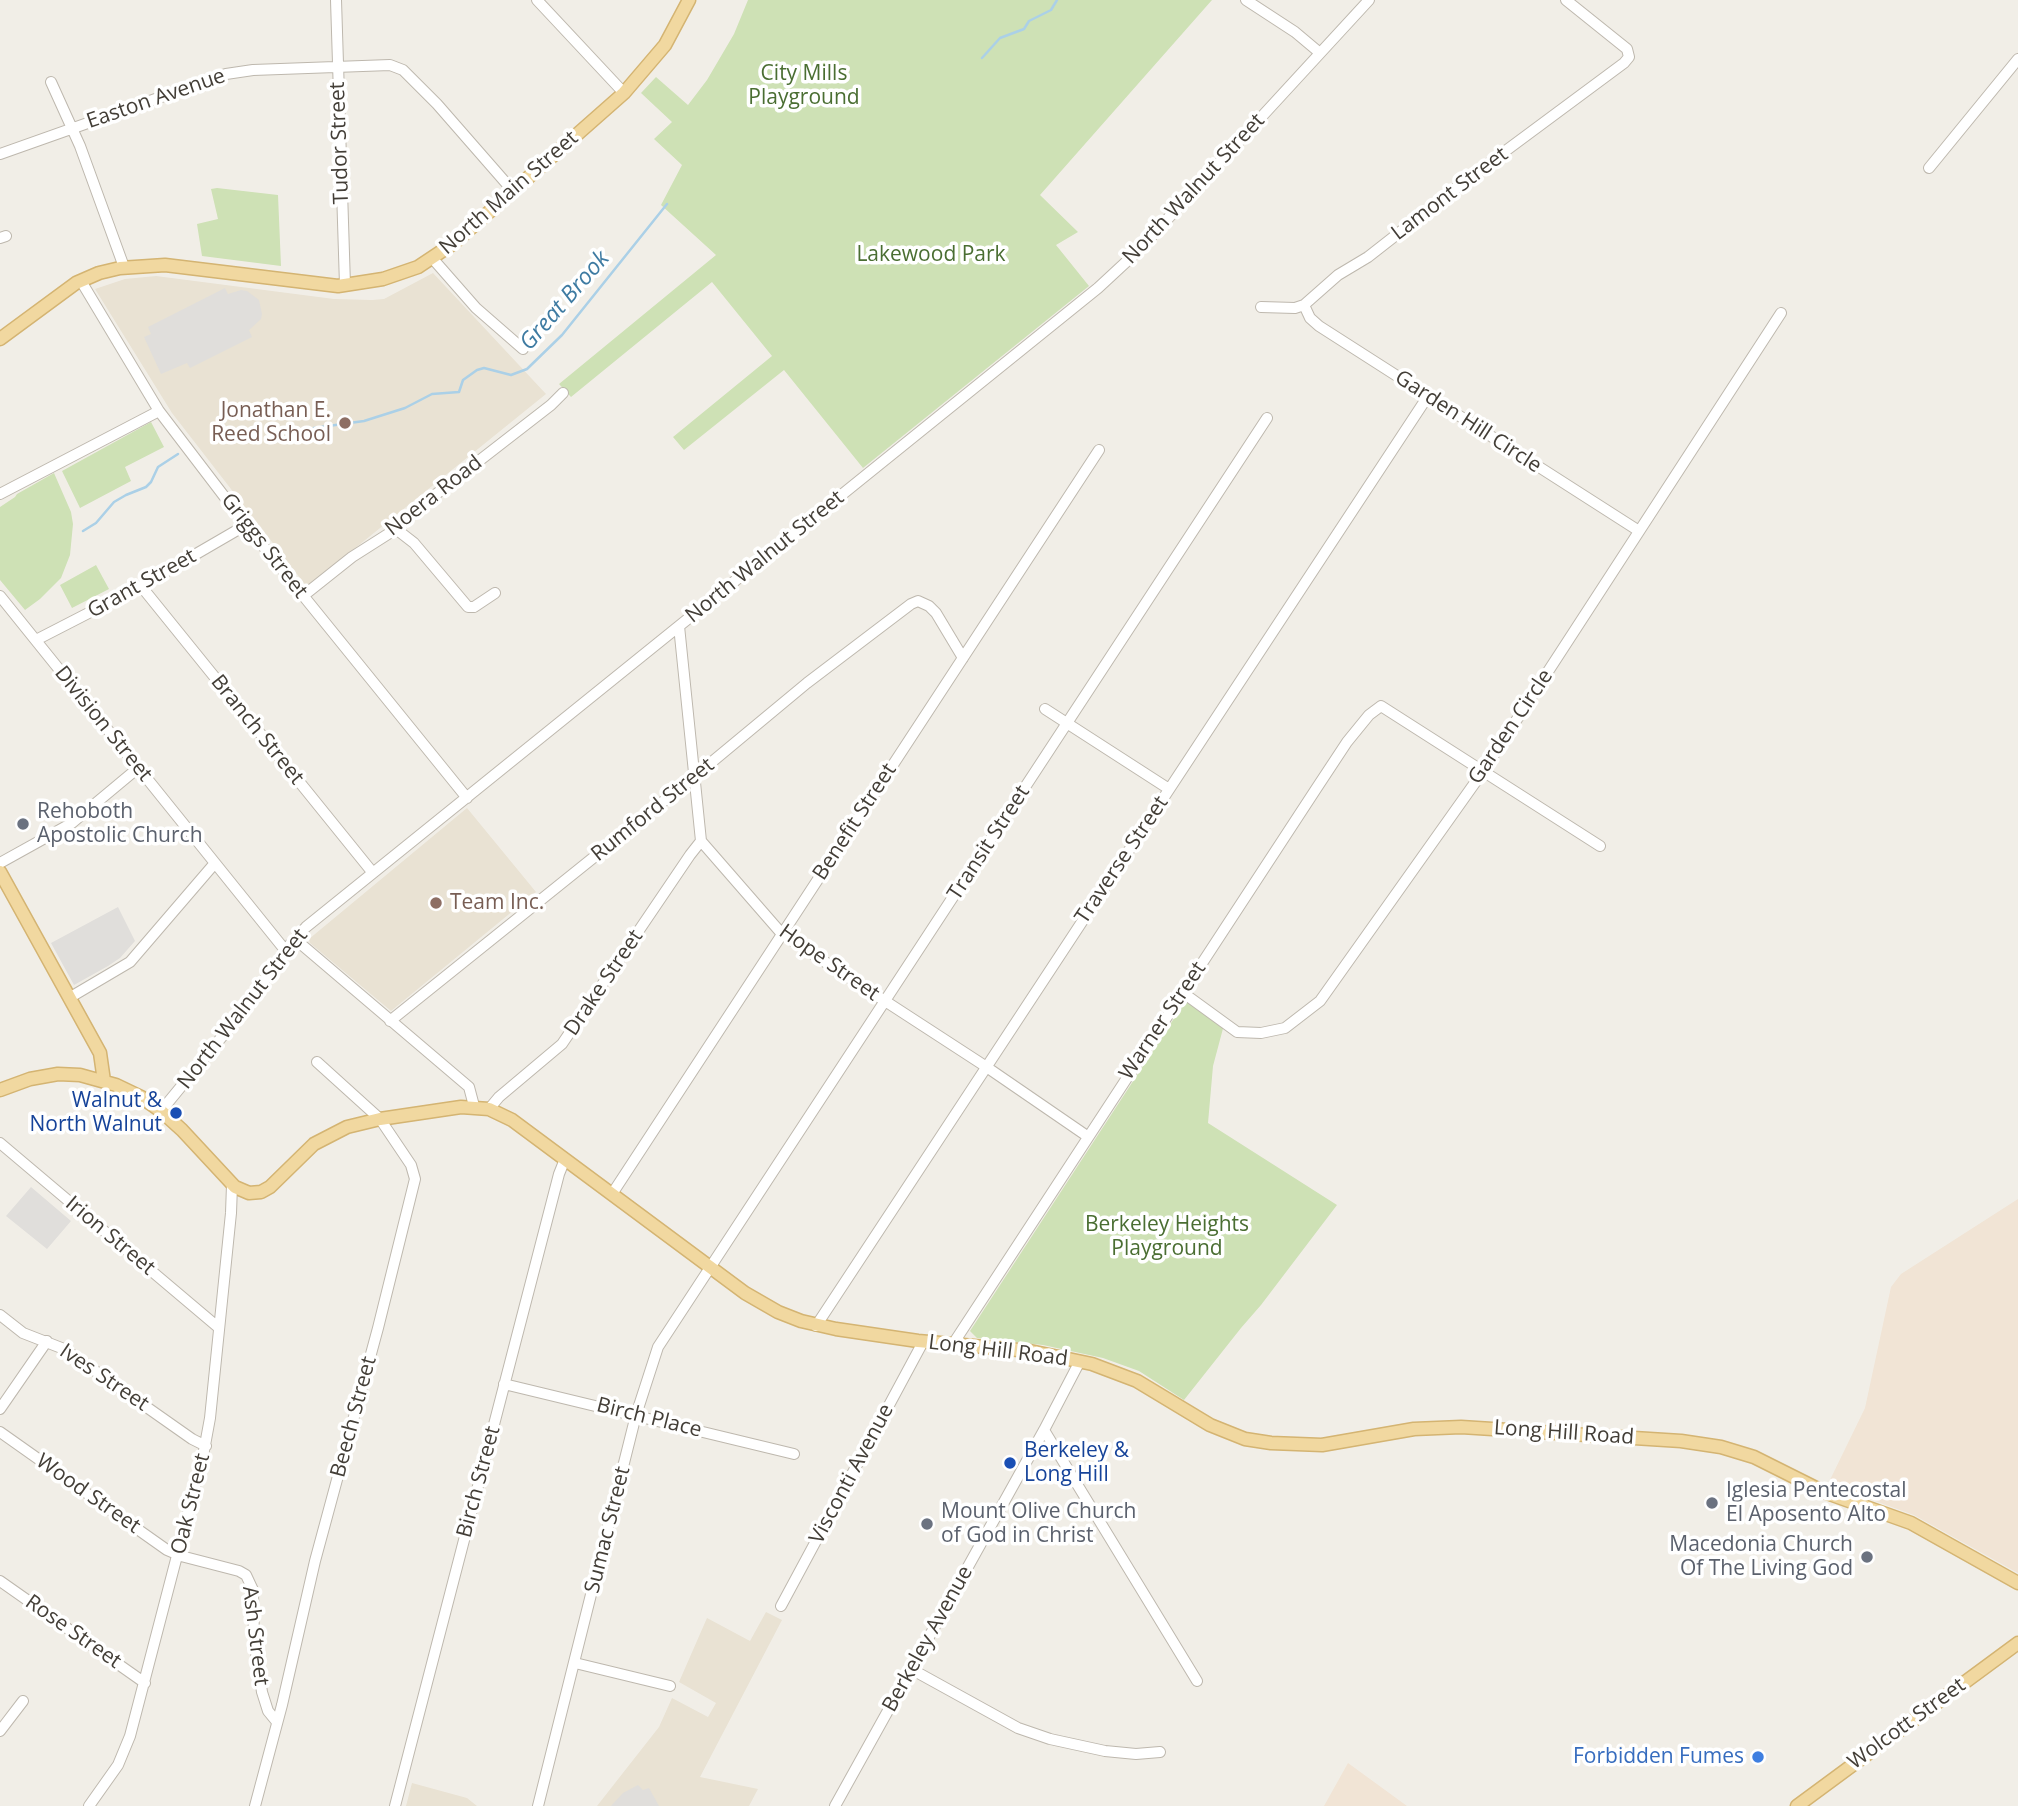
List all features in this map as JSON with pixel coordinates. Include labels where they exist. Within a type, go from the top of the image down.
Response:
[{"type":"main road","name":"North Main Street","points":[[0,339],[81,281],[124,267],[165,265],[345,285],[393,276],[433,259],[624,93],[665,45],[689,0]]},
{"type":"main road","points":[[0,872],[100,1053],[104,1081]]},
{"type":"main road","points":[[0,1090],[46,1075],[80,1075],[104,1081],[141,1097],[161,1111],[232,1185]]},
{"type":"main road","name":"Long Hill Road","points":[[232,1185],[248,1193],[265,1190],[325,1137],[347,1127],[380,1119],[474,1106],[489,1109],[507,1117],[709,1267],[771,1309],[816,1325],[923,1342],[1030,1351],[1104,1367],[1137,1381],[1190,1415],[1222,1431],[1271,1444],[1322,1445],[1414,1429],[1461,1427],[1681,1441],[1721,1447],[1754,1457],[1824,1492],[1911,1523],[2018,1583]]},
{"type":"main road","name":"Wolcott Street","points":[[1797,1806],[2018,1643]]},
{"type":"street","name":"Tudor Street","points":[[336,0],[345,285]]},
{"type":"street","points":[[537,0],[624,93]]},
{"type":"street","points":[[1246,0],[1295,32],[1320,53]]},
{"type":"street","name":"North Walnut Street","points":[[161,1111],[248,1005],[295,939],[373,873],[1098,288],[1139,250],[1369,0]]},
{"type":"street","name":"Lamont Street","points":[[1304,305],[1335,277],[1368,257],[1624,63],[1629,55],[1623,46],[1566,0]]},
{"type":"street","points":[[1929,169],[2018,59]]},
{"type":"street","name":"Easton Avenue","points":[[0,154],[226,74],[253,70],[390,65],[403,70],[446,113],[513,191]]},
{"type":"street","points":[[51,82],[72,128],[124,267]]},
{"type":"street","points":[[433,259],[476,308],[523,349]]},
{"type":"street","name":"Griggs Street","points":[[81,281],[159,411],[246,525],[467,798]]},
{"type":"street","points":[[1261,307],[1295,308],[1304,305]]},
{"type":"street","name":"Garden Hill Circle","points":[[1304,305],[1315,323],[1639,531]]},
{"type":"street","name":"Garden Circle","points":[[1182,992],[1237,1032],[1261,1033],[1285,1028],[1325,995],[1484,770],[1782,313]]},
{"type":"street","name":"Noera Road","points":[[303,596],[352,557],[396,529],[563,393]]},
{"type":"street","name":"Traverse Street","points":[[816,1325],[1428,396]]},
{"type":"street","points":[[0,494],[159,411]]},
{"type":"street","name":"Transit Street","points":[[709,1267],[1267,418]]},
{"type":"street","name":"Benefit Street","points":[[611,1194],[1099,450]]},
{"type":"street","name":"Grant Street","points":[[36,640],[141,586],[246,525]]},
{"type":"street","points":[[396,529],[414,543],[471,608],[495,593]]},
{"type":"street","name":"Branch Street","points":[[141,586],[373,873]]},
{"type":"street","name":"Division Street","points":[[0,596],[285,950]]},
{"type":"street","name":"Rumford Street","points":[[390,1021],[807,683],[911,604],[918,601],[936,613],[963,658]]},
{"type":"street","points":[[679,626],[701,841]]},
{"type":"street","name":"Warner Street","points":[[953,1344],[1347,742],[1369,715],[1381,706],[1484,770]]},
{"type":"street","points":[[1045,709],[1169,789]]},
{"type":"street","points":[[0,863],[72,823],[138,768]]},
{"type":"street","points":[[1484,770],[1600,846]]},
{"type":"street","name":"Hope Street","points":[[701,841],[782,934],[1087,1136]]},
{"type":"street","name":"Drake Street","points":[[489,1109],[499,1097],[562,1044],[701,841]]},
{"type":"street","points":[[69,998],[130,962],[215,863]]},
{"type":"street","points":[[295,939],[469,1087],[474,1106]]},
{"type":"street","name":"Beech Street","points":[[255,1806],[315,1560],[415,1185],[415,1174],[411,1165],[380,1119],[317,1062]]},
{"type":"street","name":"Irion Street","points":[[0,1143],[219,1328]]},
{"type":"street","name":"Birch Street","points":[[395,1806],[555,1187],[565,1159]]},
{"type":"street","name":"Oak Street","points":[[89,1806],[124,1753],[145,1683],[206,1446],[232,1185]]},
{"type":"street","name":"Sumac Street","points":[[538,1806],[636,1415],[657,1347],[709,1267]]},
{"type":"street","name":"Ives Street","points":[[0,1315],[23,1333],[64,1349],[192,1439],[206,1446]]},
{"type":"street","points":[[0,1409],[47,1341]]},
{"type":"street","name":"Visconti Avenue","points":[[781,1606],[923,1342]]},
{"type":"street","name":"Berkeley Avenue","points":[[835,1806],[1080,1361]]},
{"type":"street","name":"Birch Place","points":[[504,1384],[794,1454]]},
{"type":"street","points":[[1044,1430],[1198,1681]]},
{"type":"street","name":"Wood Street","points":[[0,1432],[162,1547],[178,1555]]},
{"type":"street","name":"Ash Street","points":[[178,1555],[239,1571],[251,1581],[254,1639],[262,1692],[268,1711],[277,1722]]},
{"type":"street","name":"Rose Street","points":[[0,1581],[145,1683]]},
{"type":"street","points":[[575,1663],[670,1686]]},
{"type":"street","points":[[911,1669],[1018,1728],[1050,1739],[1105,1751],[1136,1754],[1160,1752]]},
{"type":"street","points":[[0,1731],[23,1701]]},
{"type":"shaded area","name":"Jonathan E. Reed School","points":[[433,273],[546,394],[307,587],[172,413],[95,289],[125,279],[156,276],[334,299],[372,300],[384,299]]},
{"type":"shaded area","points":[[225,288],[228,294],[247,291],[259,300],[262,314],[261,319],[249,330],[252,337],[190,368],[187,363],[161,374],[144,337],[151,334],[148,327]]},
{"type":"shaded area","name":"Team Inc.","points":[[467,808],[536,892],[391,1011],[310,943],[309,939]]},
{"type":"shaded area","points":[[118,907],[135,941],[120,958],[74,985],[51,943]]},
{"type":"shaded area","points":[[31,1187],[71,1221],[47,1249],[6,1216]]},
{"type":"shaded area","points":[[2018,1199],[2018,1573],[1914,1515],[1828,1484],[1865,1408],[1891,1287],[1901,1274]]},
{"type":"shaded area","points":[[766,1612],[782,1620],[700,1777],[758,1789],[749,1806],[597,1806],[659,1727],[672,1698],[708,1717],[716,1703],[679,1682],[707,1618],[750,1641]]},
{"type":"shaded area","points":[[1348,1763],[1407,1806],[1324,1806]]},
{"type":"shaded area","points":[[412,1783],[467,1798],[477,1806],[406,1806]]},
{"type":"shaded area","points":[[638,1785],[643,1790],[649,1788],[659,1806],[611,1806],[623,1793]]},
{"type":"green space","name":"Lakewood Park","points":[[748,0],[1212,0],[1040,195],[1078,232],[1056,245],[1089,286],[863,468],[784,370],[684,450],[673,437],[772,356],[712,282],[571,397],[559,384],[716,255],[661,205],[682,165],[654,139],[672,122],[641,93],[656,77],[688,105],[707,80],[734,34]]},
{"type":"green space","points":[[211,189],[278,195],[281,266],[202,256],[197,224],[218,219]]},
{"type":"green space","points":[[151,422],[164,447],[125,467],[131,481],[80,508],[62,471]]},
{"type":"green space","points":[[54,473],[71,512],[73,524],[70,555],[61,578],[25,610],[0,580],[0,507]]},
{"type":"green space","points":[[96,565],[109,589],[72,608],[60,585]]},
{"type":"green space","name":"Berkeley Heights Playground","points":[[1188,997],[1225,1021],[1213,1066],[1208,1123],[1337,1205],[1184,1400],[1139,1371],[1103,1358],[1043,1345],[977,1338],[970,1331]]},
{"type":"waterway","points":[[982,58],[1000,38],[1024,29],[1029,21],[1051,10],[1057,0]]},
{"type":"waterway","name":"Great Brook","points":[[314,428],[364,421],[405,408],[432,394],[459,392],[463,380],[484,368],[511,375],[527,369],[562,335],[667,204]]},
{"type":"waterway","name":"Great Brook","points":[[83,531],[96,523],[114,502],[146,487],[158,467],[178,454]]},
{"type":"place","name":"Jonathan E. Reed School","points":[[345,423]]},
{"type":"place","name":"Rehoboth Apostolic Church","points":[[23,824]]},
{"type":"place","name":"Team Inc.","points":[[436,903]]},
{"type":"place","name":"Walnut & North Walnut","points":[[176,1113]]},
{"type":"place","name":"Berkeley & Long Hill","points":[[1010,1463]]},
{"type":"place","name":"Iglesia Pentecostal El Aposento Alto","points":[[1712,1503]]},
{"type":"place","name":"Mount Olive Church of God in Christ","points":[[927,1524]]},
{"type":"place","name":"Macedonia Church Of The Living God","points":[[1867,1557]]},
{"type":"place","name":"Forbidden Fumes","points":[[1758,1757]]},
{"type":"park label","name":"City Mills Playground","points":[[804,86]]}]
